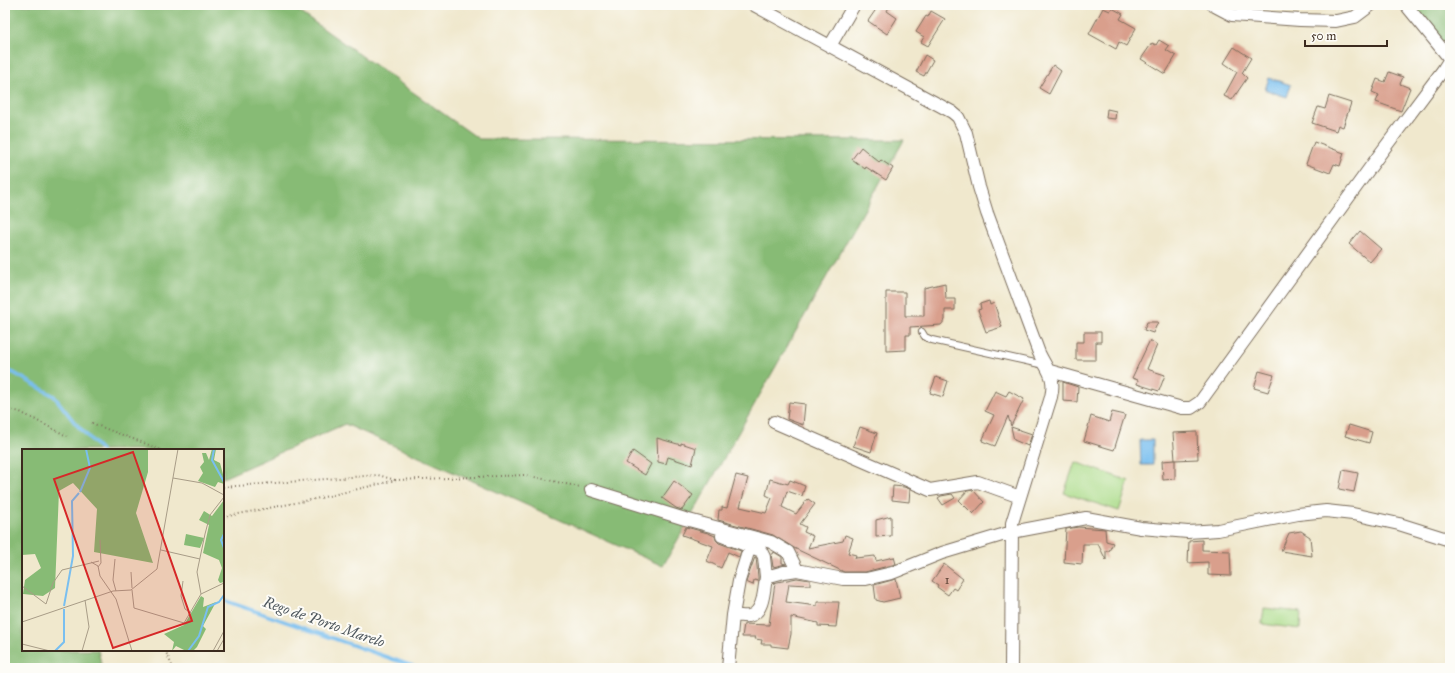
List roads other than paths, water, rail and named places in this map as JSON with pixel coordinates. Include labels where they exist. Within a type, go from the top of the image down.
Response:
[{"type":"street","points":[[754,5],[944,107],[958,117],[966,133],[987,213],[1039,353],[1053,380],[1051,397],[1035,454],[1014,515],[1012,532],[1011,668]]},
{"type":"street","points":[[830,46],[854,5]]},
{"type":"street","points":[[1213,5],[1232,15],[1336,21],[1355,17],[1371,5]]},
{"type":"street","points":[[1048,368],[1182,408],[1191,408],[1200,402],[1376,160],[1444,70],[1450,59],[1406,5]]},
{"type":"street","points":[[774,422],[930,490],[978,482],[1020,497]]},
{"type":"street","points":[[591,490],[685,519],[771,542],[788,552],[796,570]]},
{"type":"street","points":[[766,577],[796,570],[843,579],[866,580],[892,574],[942,553],[1012,532],[1086,518],[1148,529],[1188,532],[1218,530],[1298,514],[1326,511],[1353,514],[1399,524],[1450,540]]},
{"type":"street","points":[[685,519],[694,525],[761,550],[764,556],[766,577],[764,593],[759,610],[749,616],[733,615]]},
{"type":"street","points":[[728,668],[733,615],[740,581],[750,546]]},
{"type":"lane","points":[[922,332],[925,336],[932,340],[1048,368]]},
{"type":"water","points":[[1269,78],[1291,85],[1287,97],[1265,90]]},
{"type":"water","points":[[1140,440],[1153,440],[1153,465],[1141,465]]},
{"type":"waterway","name":"Rego de Porto Marelo","points":[[5,370],[14,373],[54,396],[75,423],[100,449]]},
{"type":"waterway","name":"Rego de Porto Marelo","points":[[224,600],[418,668]]}]
